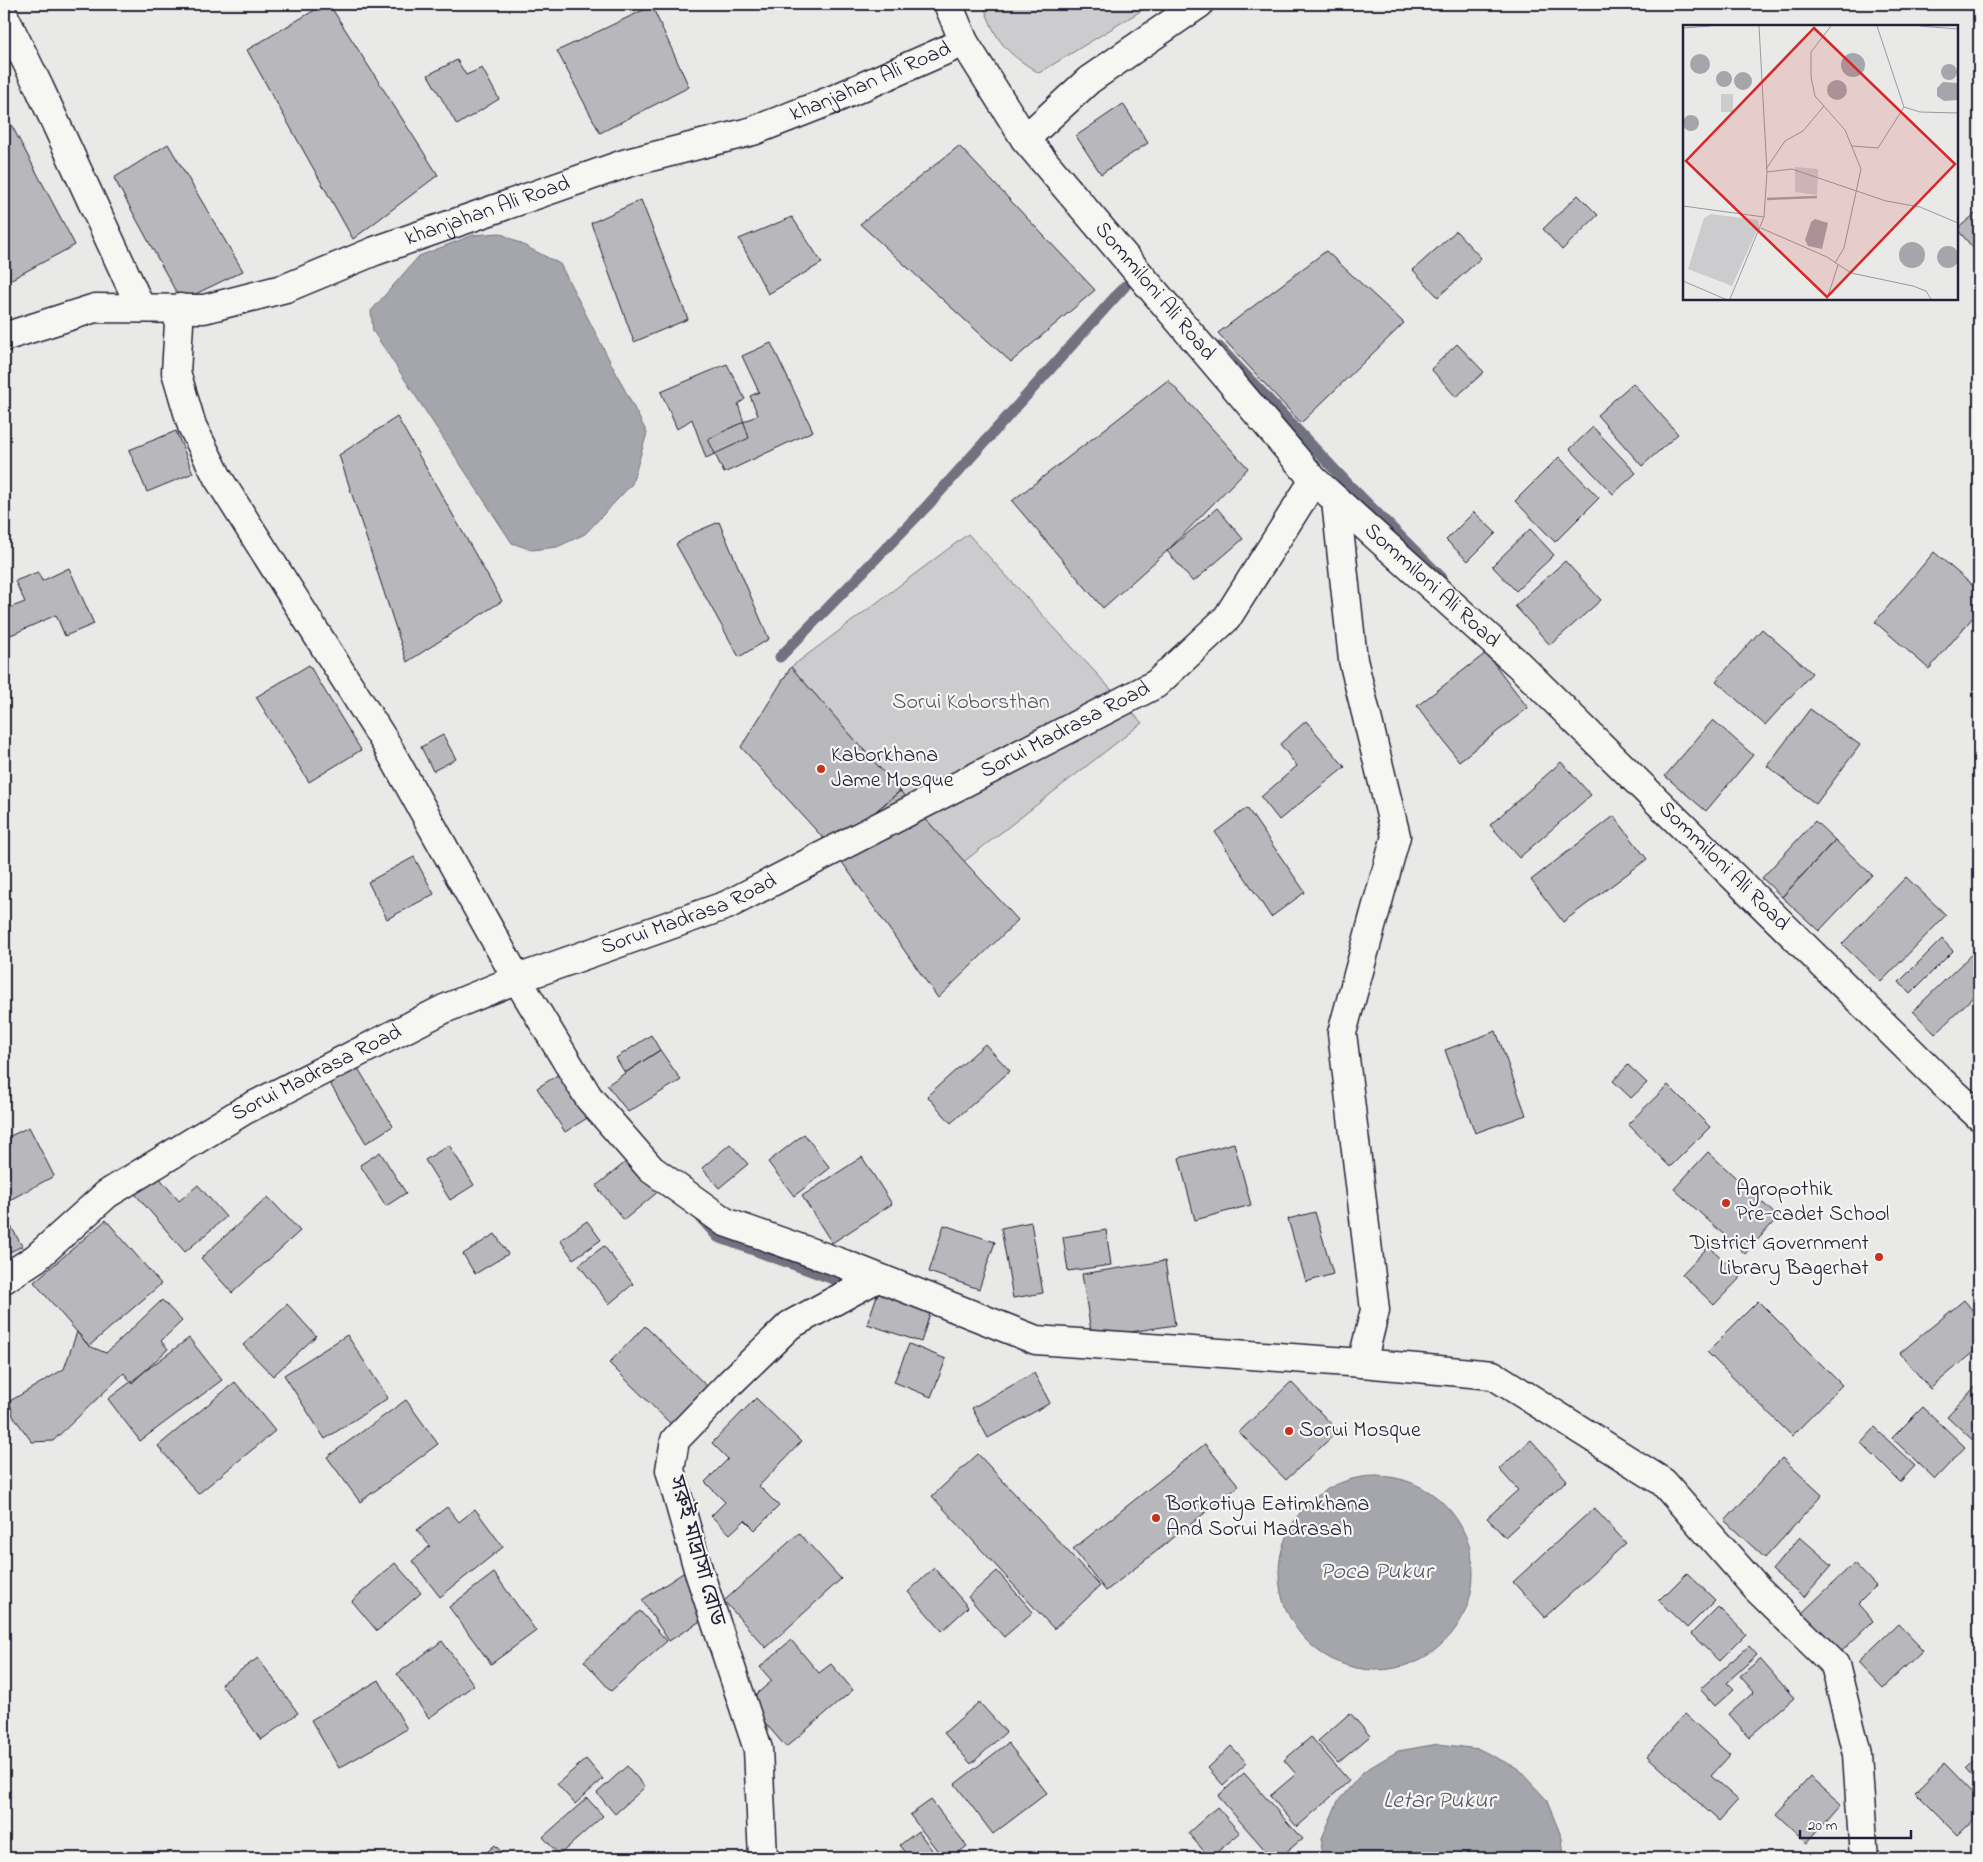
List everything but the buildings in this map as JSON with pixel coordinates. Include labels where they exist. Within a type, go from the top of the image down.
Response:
[{"type":"street","name":"Sommiloni Ali Road","points":[[948,4],[964,42],[1025,139],[1314,480],[1520,665],[1940,1081],[1979,1116]]},
{"type":"street","points":[[1025,139],[1089,80],[1198,4]]},
{"type":"street","points":[[4,16],[40,87],[141,308]]},
{"type":"street","name":"khanjahan Ali Road","points":[[4,337],[95,308],[204,309],[286,288],[375,251],[626,163],[754,131],[832,100],[964,42]]},
{"type":"street","points":[[180,308],[176,372],[192,426],[218,478],[385,742],[517,979],[589,1098],[652,1169],[725,1222],[877,1278],[1036,1340],[1362,1363],[1493,1375],[1663,1482],[1756,1588],[1835,1665],[1857,1754],[1864,1858]]},
{"type":"street","name":"Sorui Madrasa Road","points":[[4,1279],[36,1258],[107,1194],[243,1112],[444,1009],[517,979],[727,905],[1156,684],[1227,618],[1314,480]]},
{"type":"street","points":[[1336,501],[1353,660],[1396,836],[1342,1033],[1375,1310],[1362,1363]]},
{"type":"street","name":"সরুই মাদ্রাসা রোড","points":[[763,1858],[758,1749],[698,1570],[670,1470],[675,1440],[790,1325],[877,1278]]},
{"type":"green space","points":[[983,4],[1152,4],[1039,73],[1017,58],[1003,45],[993,28]]},
{"type":"green space","name":"Sorui Koborsthan","points":[[968,534],[1142,723],[962,863],[791,667]]},
{"type":"water","points":[[500,233],[560,264],[647,433],[632,484],[585,534],[557,547],[532,550],[512,543],[373,331],[371,311],[419,256],[473,235]]},
{"type":"water","name":"Poca Pukur","points":[[1366,1476],[1386,1476],[1422,1487],[1445,1504],[1457,1519],[1466,1536],[1473,1563],[1473,1583],[1466,1610],[1457,1627],[1445,1642],[1430,1654],[1413,1663],[1386,1670],[1366,1670],[1330,1659],[1314,1648],[1301,1635],[1290,1619],[1283,1601],[1279,1583],[1279,1563],[1290,1527],[1301,1511],[1314,1498],[1330,1487],[1348,1480]]},
{"type":"water","name":"Letar Pukur","points":[[1438,1744],[1479,1749],[1517,1768],[1546,1799],[1562,1838],[1564,1858],[1321,1858],[1322,1838],[1338,1801],[1364,1771],[1398,1751]]},
{"type":"waterway","points":[[780,657],[927,506],[1125,286]]},
{"type":"waterway","points":[[1219,347],[1351,487],[1442,578]]},
{"type":"waterway","points":[[701,1218],[718,1237],[836,1280]]},
{"type":"place","name":"Kaborkhana Jame Mosque","points":[[821,769]]},
{"type":"place","name":"Agropothik Pre-cadet School","points":[[1726,1203]]},
{"type":"place","name":"District Government Library Bagerhat","points":[[1879,1257]]},
{"type":"place","name":"Sorui Mosque","points":[[1289,1431]]},
{"type":"place","name":"Borkotiya Eatimkhana And Sorui Madrasah","points":[[1156,1518]]}]
